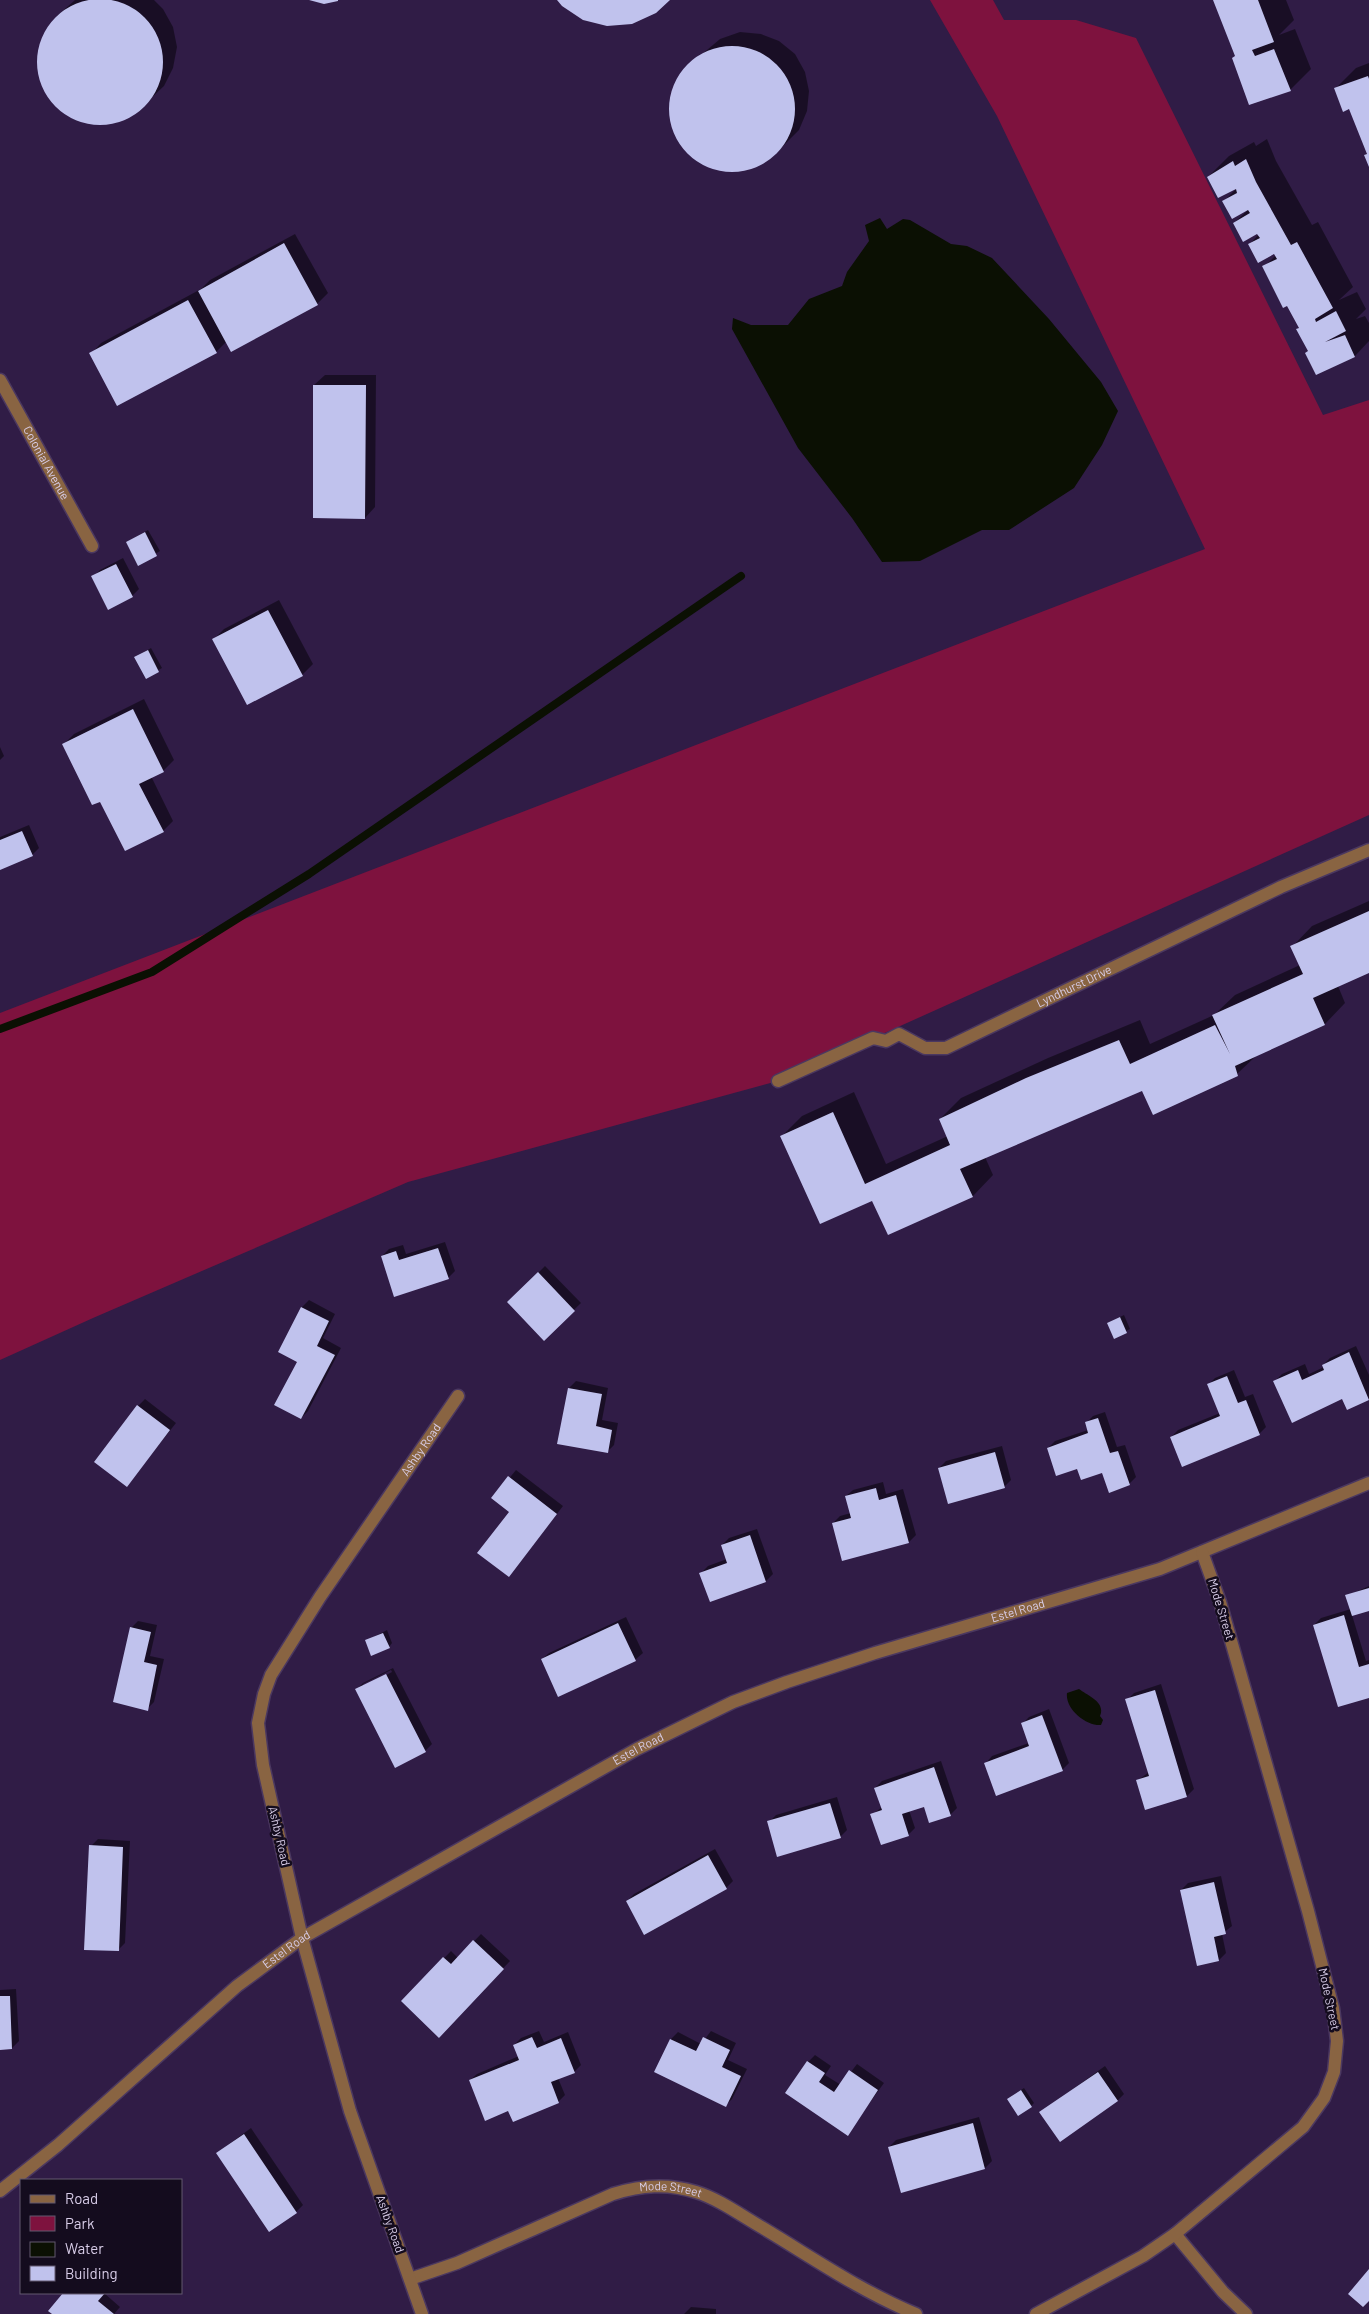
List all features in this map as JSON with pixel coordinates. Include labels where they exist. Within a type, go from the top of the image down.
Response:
[{"type":"street","name":"Colonial Avenue","points":[[0,380],[92,546]]},
{"type":"street","name":"Lyndhurst Drive","points":[[778,1081],[873,1038],[886,1041],[899,1034],[925,1048],[946,1048],[1281,888],[1369,850]]},
{"type":"street","name":"Ashby Road","points":[[422,2314],[350,2111],[302,1938],[263,1765],[258,1723],[264,1694],[271,1675],[320,1597],[458,1396]]},
{"type":"street","name":"Estel Road","points":[[0,2191],[58,2145],[237,1986],[302,1938],[637,1749],[733,1702],[875,1653],[1160,1569],[1369,1483]]},
{"type":"street","name":"Mode Street","points":[[1036,2314],[1143,2256],[1175,2234],[1309,2120],[1324,2098],[1334,2072],[1337,2041],[1333,2008],[1308,1910],[1220,1602],[1202,1552]]},
{"type":"street","name":"Mode Street","points":[[410,2279],[456,2263],[613,2194],[638,2186],[664,2186],[697,2192],[726,2206],[882,2300],[916,2314]]},
{"type":"street","points":[[1175,2234],[1223,2292],[1246,2314]]},
{"type":"green space","points":[[930,0],[993,0],[1004,20],[1076,20],[1136,38],[1323,415],[1369,400],[1369,815],[778,1081],[408,1182],[0,1360],[0,1013],[1205,549],[997,116]]},
{"type":"water","points":[[880,218],[887,229],[903,219],[910,220],[951,244],[967,246],[992,258],[1049,319],[1101,382],[1118,411],[1102,445],[1074,488],[1009,530],[982,530],[920,561],[882,562],[852,518],[798,448],[732,329],[733,318],[751,325],[788,325],[809,299],[842,286],[847,272],[869,241],[865,225]]},
{"type":"water","points":[[1079,1689],[1101,1707],[1100,1716],[1103,1720],[1101,1725],[1095,1725],[1083,1720],[1069,1705],[1067,1693]]},
{"type":"building","points":[[100,-1],[124,4],[144,18],[158,38],[163,62],[158,86],[144,106],[124,120],[100,125],[76,120],[56,106],[42,86],[37,62],[42,38],[56,18],[76,4]]},
{"type":"building","points":[[309,0],[338,0],[338,1],[324,4]]},
{"type":"building","points":[[557,0],[670,0],[656,13],[632,24],[607,26],[583,20],[562,6]]},
{"type":"building","points":[[1213,0],[1258,0],[1274,42],[1252,50],[1255,56],[1274,49],[1291,91],[1249,105],[1232,58],[1235,56]]},
{"type":"building","points":[[732,46],[756,51],[776,65],[790,85],[795,109],[790,133],[776,153],[756,167],[732,172],[708,167],[688,153],[674,133],[669,109],[674,85],[688,65],[708,51]]},
{"type":"building","points":[[1368,76],[1369,167],[1364,155],[1367,154],[1349,109],[1343,112],[1334,88]]},
{"type":"building","points":[[1246,159],[1256,182],[1291,245],[1297,242],[1333,308],[1315,319],[1316,322],[1336,311],[1346,331],[1325,342],[1345,335],[1355,357],[1316,375],[1305,353],[1308,351],[1296,329],[1299,328],[1287,306],[1283,308],[1262,266],[1277,259],[1274,254],[1258,263],[1248,244],[1260,238],[1257,234],[1243,242],[1233,223],[1250,213],[1248,210],[1232,219],[1222,201],[1237,193],[1236,189],[1218,198],[1207,177],[1233,161],[1235,166]]},
{"type":"building","points":[[284,243],[318,305],[231,352],[198,291]]},
{"type":"building","points":[[188,300],[217,353],[117,406],[89,353]]},
{"type":"building","points":[[313,385],[366,385],[365,519],[313,518]]},
{"type":"building","points":[[145,532],[157,556],[138,566],[126,542]]},
{"type":"building","points":[[116,564],[133,597],[108,610],[91,576]]},
{"type":"building","points":[[268,610],[303,676],[247,705],[212,639]]},
{"type":"building","points":[[148,650],[159,672],[146,679],[134,657]]},
{"type":"building","points":[[133,709],[164,772],[139,784],[164,832],[125,851],[100,802],[92,805],[62,744]]},
{"type":"building","points":[[22,831],[33,856],[0,870],[0,840]]},
{"type":"building","points":[[1369,911],[1369,973],[1313,998],[1325,1025],[1235,1066],[1238,1076],[1153,1115],[1142,1091],[960,1169],[973,1197],[888,1235],[872,1201],[820,1224],[780,1136],[833,1112],[865,1184],[950,1145],[939,1119],[1026,1078],[1119,1040],[1130,1064],[1215,1025],[1230,1054],[1212,1015],[1303,974],[1290,946]]},
{"type":"building","points":[[438,1248],[449,1279],[394,1297],[381,1256],[396,1251],[399,1260]]},
{"type":"building","points":[[538,1272],[575,1311],[544,1341],[507,1302]]},
{"type":"building","points":[[301,1307],[329,1321],[317,1346],[335,1355],[301,1419],[274,1405],[297,1362],[278,1352]]},
{"type":"building","points":[[1120,1317],[1127,1333],[1114,1339],[1107,1323]]},
{"type":"building","points":[[1349,1352],[1369,1400],[1347,1410],[1342,1399],[1292,1423],[1273,1381],[1298,1370],[1302,1380],[1324,1370],[1322,1365]]},
{"type":"building","points":[[1227,1376],[1238,1403],[1246,1400],[1260,1435],[1182,1467],[1170,1437],[1220,1416],[1207,1384]]},
{"type":"building","points":[[568,1388],[602,1394],[596,1426],[612,1430],[608,1453],[557,1444]]},
{"type":"building","points":[[137,1405],[170,1430],[127,1487],[94,1462]]},
{"type":"building","points":[[1098,1418],[1110,1453],[1118,1451],[1130,1485],[1109,1493],[1102,1473],[1081,1480],[1077,1469],[1056,1476],[1047,1448],[1088,1433],[1085,1422]]},
{"type":"building","points":[[995,1452],[1005,1488],[948,1504],[938,1468]]},
{"type":"building","points":[[508,1476],[557,1514],[509,1577],[477,1553],[509,1512],[491,1498]]},
{"type":"building","points":[[876,1488],[879,1500],[896,1495],[909,1543],[842,1561],[832,1523],[851,1518],[845,1496]]},
{"type":"building","points":[[750,1535],[766,1582],[710,1602],[699,1573],[727,1563],[721,1545]]},
{"type":"building","points":[[1369,1588],[1369,1611],[1352,1616],[1345,1595]]},
{"type":"building","points":[[1344,1615],[1359,1667],[1369,1664],[1369,1698],[1338,1707],[1313,1625]]},
{"type":"building","points":[[618,1623],[636,1661],[558,1697],[541,1659]]},
{"type":"building","points":[[130,1627],[151,1632],[144,1662],[157,1665],[148,1711],[113,1702]]},
{"type":"building","points":[[383,1633],[390,1648],[371,1656],[365,1640]]},
{"type":"building","points":[[386,1674],[426,1752],[395,1768],[355,1689]]},
{"type":"building","points":[[1155,1690],[1187,1797],[1145,1810],[1136,1780],[1149,1776],[1125,1699]]},
{"type":"building","points":[[1042,1715],[1063,1771],[996,1796],[984,1763],[1029,1746],[1021,1723]]},
{"type":"building","points":[[934,1767],[951,1816],[929,1823],[924,1807],[902,1814],[909,1836],[881,1845],[870,1814],[882,1810],[874,1788]]},
{"type":"building","points":[[830,1803],[841,1838],[777,1857],[767,1821]]},
{"type":"building","points":[[89,1845],[123,1847],[119,1951],[84,1950]]},
{"type":"building","points":[[708,1855],[727,1889],[644,1935],[626,1901]]},
{"type":"building","points":[[1214,1882],[1226,1934],[1214,1937],[1219,1961],[1197,1966],[1180,1890]]},
{"type":"building","points":[[473,1940],[504,1969],[439,2038],[401,2001],[443,1957],[451,1964]]},
{"type":"building","points":[[0,1996],[10,1996],[12,2049],[0,2050]]},
{"type":"building","points":[[532,2037],[537,2048],[561,2038],[575,2073],[551,2082],[559,2103],[513,2122],[508,2111],[485,2121],[469,2080],[519,2060],[513,2045]]},
{"type":"building","points":[[703,2037],[730,2050],[722,2067],[741,2076],[726,2107],[654,2072],[670,2039],[696,2051]]},
{"type":"building","points":[[807,2061],[825,2073],[819,2082],[834,2092],[849,2070],[878,2090],[848,2136],[785,2093]]},
{"type":"building","points":[[1098,2072],[1118,2101],[1060,2142],[1039,2112]]},
{"type":"building","points":[[1021,2090],[1032,2107],[1018,2116],[1007,2099]]},
{"type":"building","points":[[973,2123],[985,2169],[901,2193],[888,2147]]},
{"type":"building","points":[[244,2134],[297,2213],[269,2232],[216,2153]]},
{"type":"building","points":[[1369,2269],[1369,2301],[1363,2307],[1348,2294]]},
{"type":"building","points":[[62,2294],[104,2294],[98,2301],[114,2314],[52,2314],[48,2311]]},
{"type":"waterway","points":[[0,1029],[152,972],[309,874],[741,576]]}]
